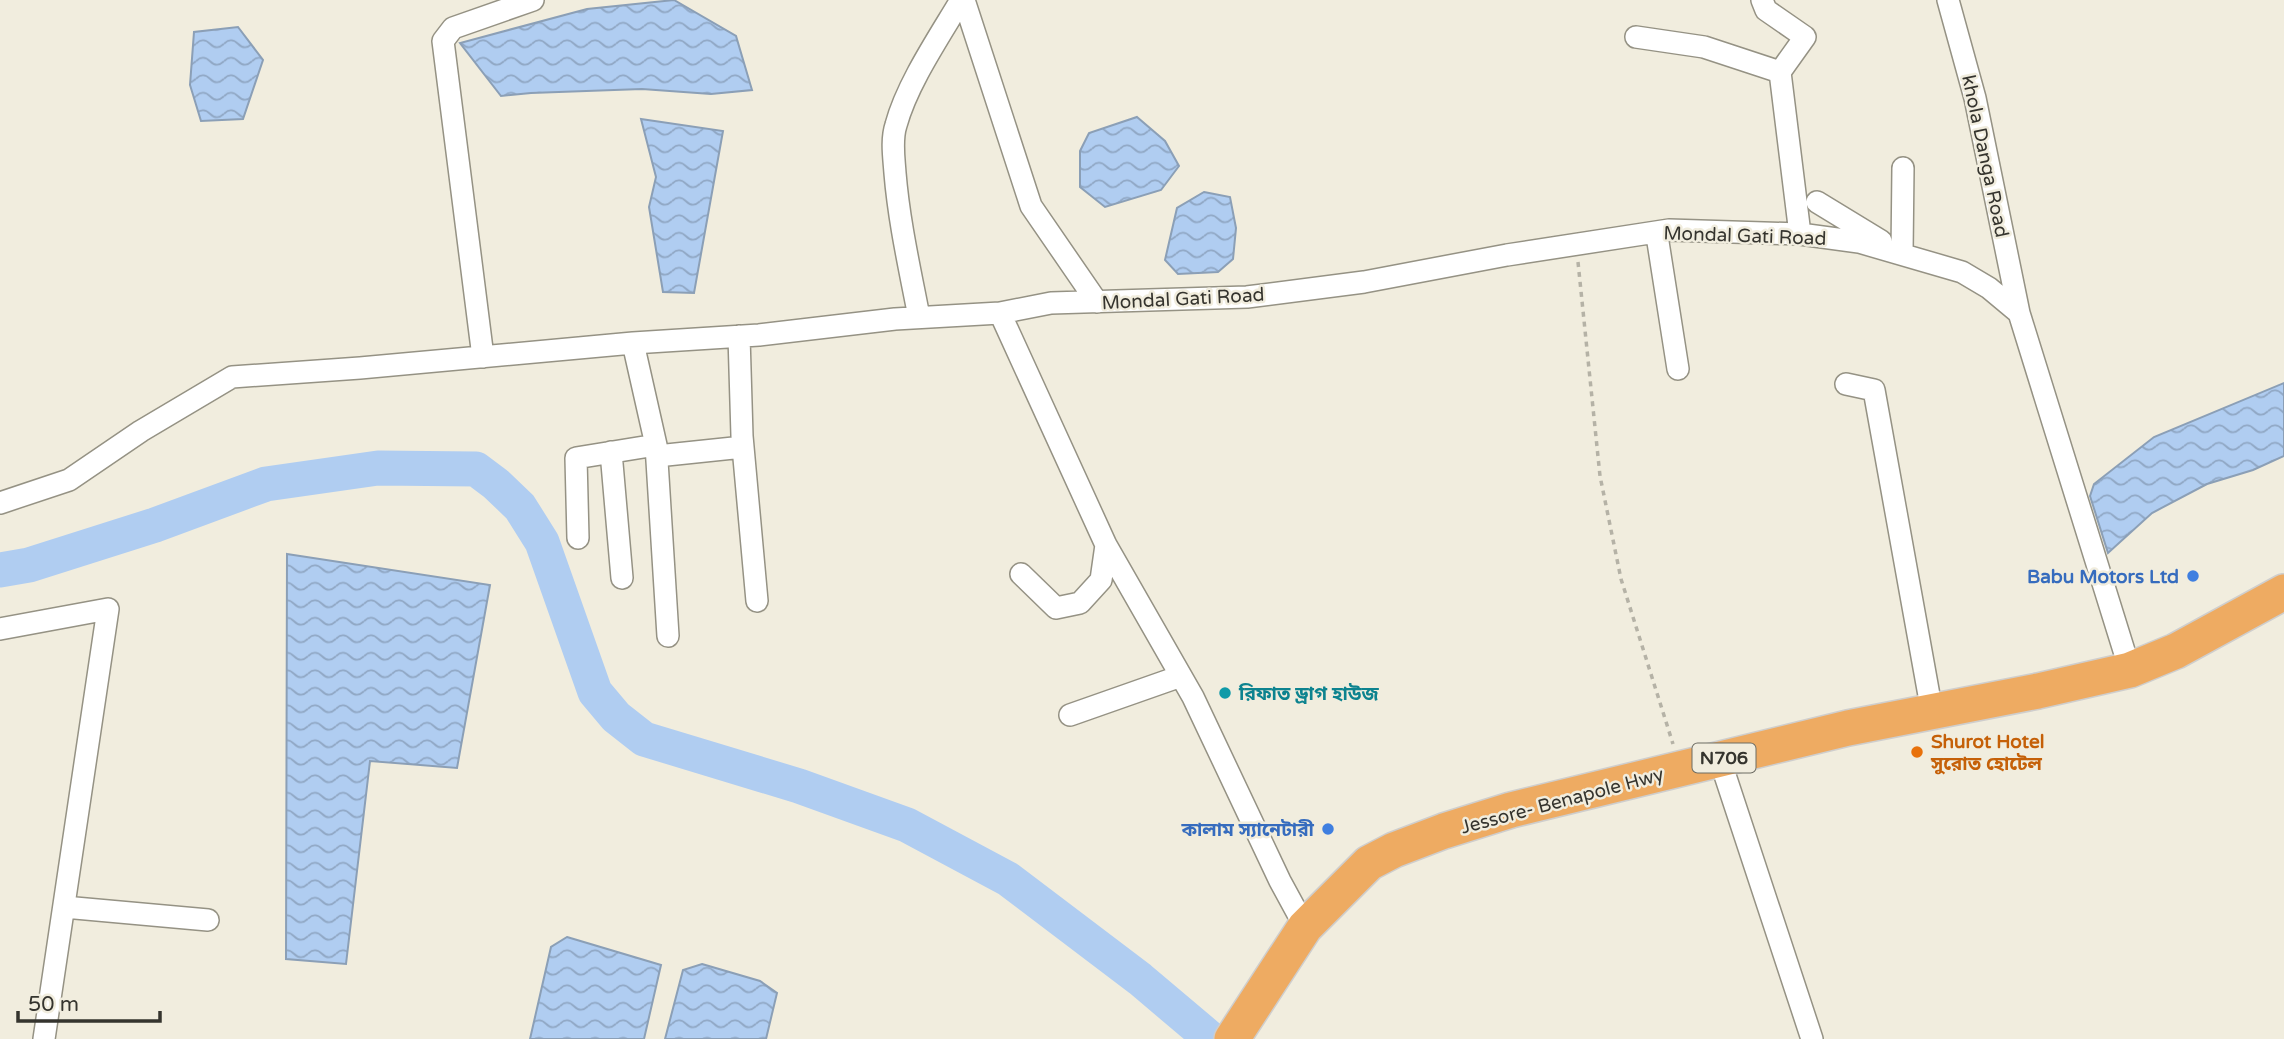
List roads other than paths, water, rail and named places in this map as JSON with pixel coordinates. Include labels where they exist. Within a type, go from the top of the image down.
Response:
[{"type":"highway","name":"Jessore- Benapole Hwy","points":[[1234,1036],[1305,927],[1369,863],[1394,850],[1511,810],[1848,728],[2130,670],[2176,651],[2284,592]]},
{"type":"street","points":[[482,357],[443,41],[453,28],[533,0]]},
{"type":"street","points":[[962,0],[1031,206],[1097,302]]},
{"type":"street","points":[[919,317],[896,184],[893,154],[895,126],[930,52],[962,0]]},
{"type":"street","points":[[1762,0],[1766,10],[1805,37],[1780,72],[1800,234]]},
{"type":"street","name":"khola Danga Road","points":[[1948,0],[1975,98],[2020,313]]},
{"type":"street","points":[[1636,37],[1704,47],[1780,72]]},
{"type":"street","points":[[1902,253],[1903,168]]},
{"type":"street","points":[[1800,234],[1821,195],[1902,253]]},
{"type":"street","name":"Mondal Gati Road","points":[[0,503],[69,480],[141,431],[232,377],[739,336],[919,317],[1000,313],[1051,303],[1260,296],[1364,282],[1507,255],[1669,230],[1800,234],[1859,242],[1962,272],[1989,288],[2020,313]]},
{"type":"street","points":[[1658,242],[1678,369]]},
{"type":"street","points":[[1000,313],[1105,545],[1181,676],[1305,927]]},
{"type":"street","points":[[2020,313],[2130,670]]},
{"type":"street","points":[[739,336],[743,447],[757,601]]},
{"type":"street","points":[[633,343],[657,451],[668,636]]},
{"type":"street","points":[[1846,384],[1874,390],[1932,712]]},
{"type":"street","points":[[578,538],[576,458],[611,452],[743,447]]},
{"type":"street","points":[[611,452],[622,578]]},
{"type":"street","points":[[1021,574],[1056,608],[1080,603],[1101,580],[1105,545]]},
{"type":"street","points":[[0,629],[108,609],[44,1039]]},
{"type":"street","points":[[1070,716],[1181,676]]},
{"type":"street","points":[[1720,760],[1812,1039]]},
{"type":"street","points":[[64,907],[208,920]]},
{"type":"water","points":[[674,0],[736,36],[752,90],[711,94],[642,89],[501,96],[460,43],[587,9]]},
{"type":"water","points":[[238,27],[263,60],[243,119],[201,121],[190,85],[194,32]]},
{"type":"water","points":[[1137,117],[1165,141],[1179,166],[1161,190],[1105,207],[1080,187],[1080,151],[1089,133]]},
{"type":"water","points":[[641,119],[723,131],[694,293],[663,292],[649,207],[656,177]]},
{"type":"water","points":[[1204,192],[1230,197],[1236,228],[1233,259],[1218,272],[1178,274],[1165,260],[1177,208]]},
{"type":"water","points":[[2284,383],[2284,456],[2253,470],[2207,484],[2152,513],[2108,553],[2090,496],[2094,484],[2154,437]]},
{"type":"water","points":[[287,554],[490,585],[457,768],[370,761],[346,964],[286,959]]},
{"type":"water","points":[[567,937],[661,965],[644,1039],[530,1039],[551,947]]},
{"type":"water","points":[[702,964],[760,981],[777,993],[766,1039],[665,1039],[683,970]]},
{"type":"waterway","points":[[0,570],[29,565],[155,525],[266,484],[378,468],[476,469],[520,507],[542,542],[595,692],[616,717],[644,739],[799,786],[907,825],[1008,879],[1140,979],[1211,1039]]},
{"type":"place","name":"Babu Motors Ltd","points":[[2193,576]]},
{"type":"place","name":"রিফাত ড্রাগ হাউজ","points":[[1225,693]]},
{"type":"place","name":"Shurot Hotel সুরোত হোটেল","points":[[1917,752]]},
{"type":"place","name":"কালাম স্যানেটারী","points":[[1328,829]]}]
